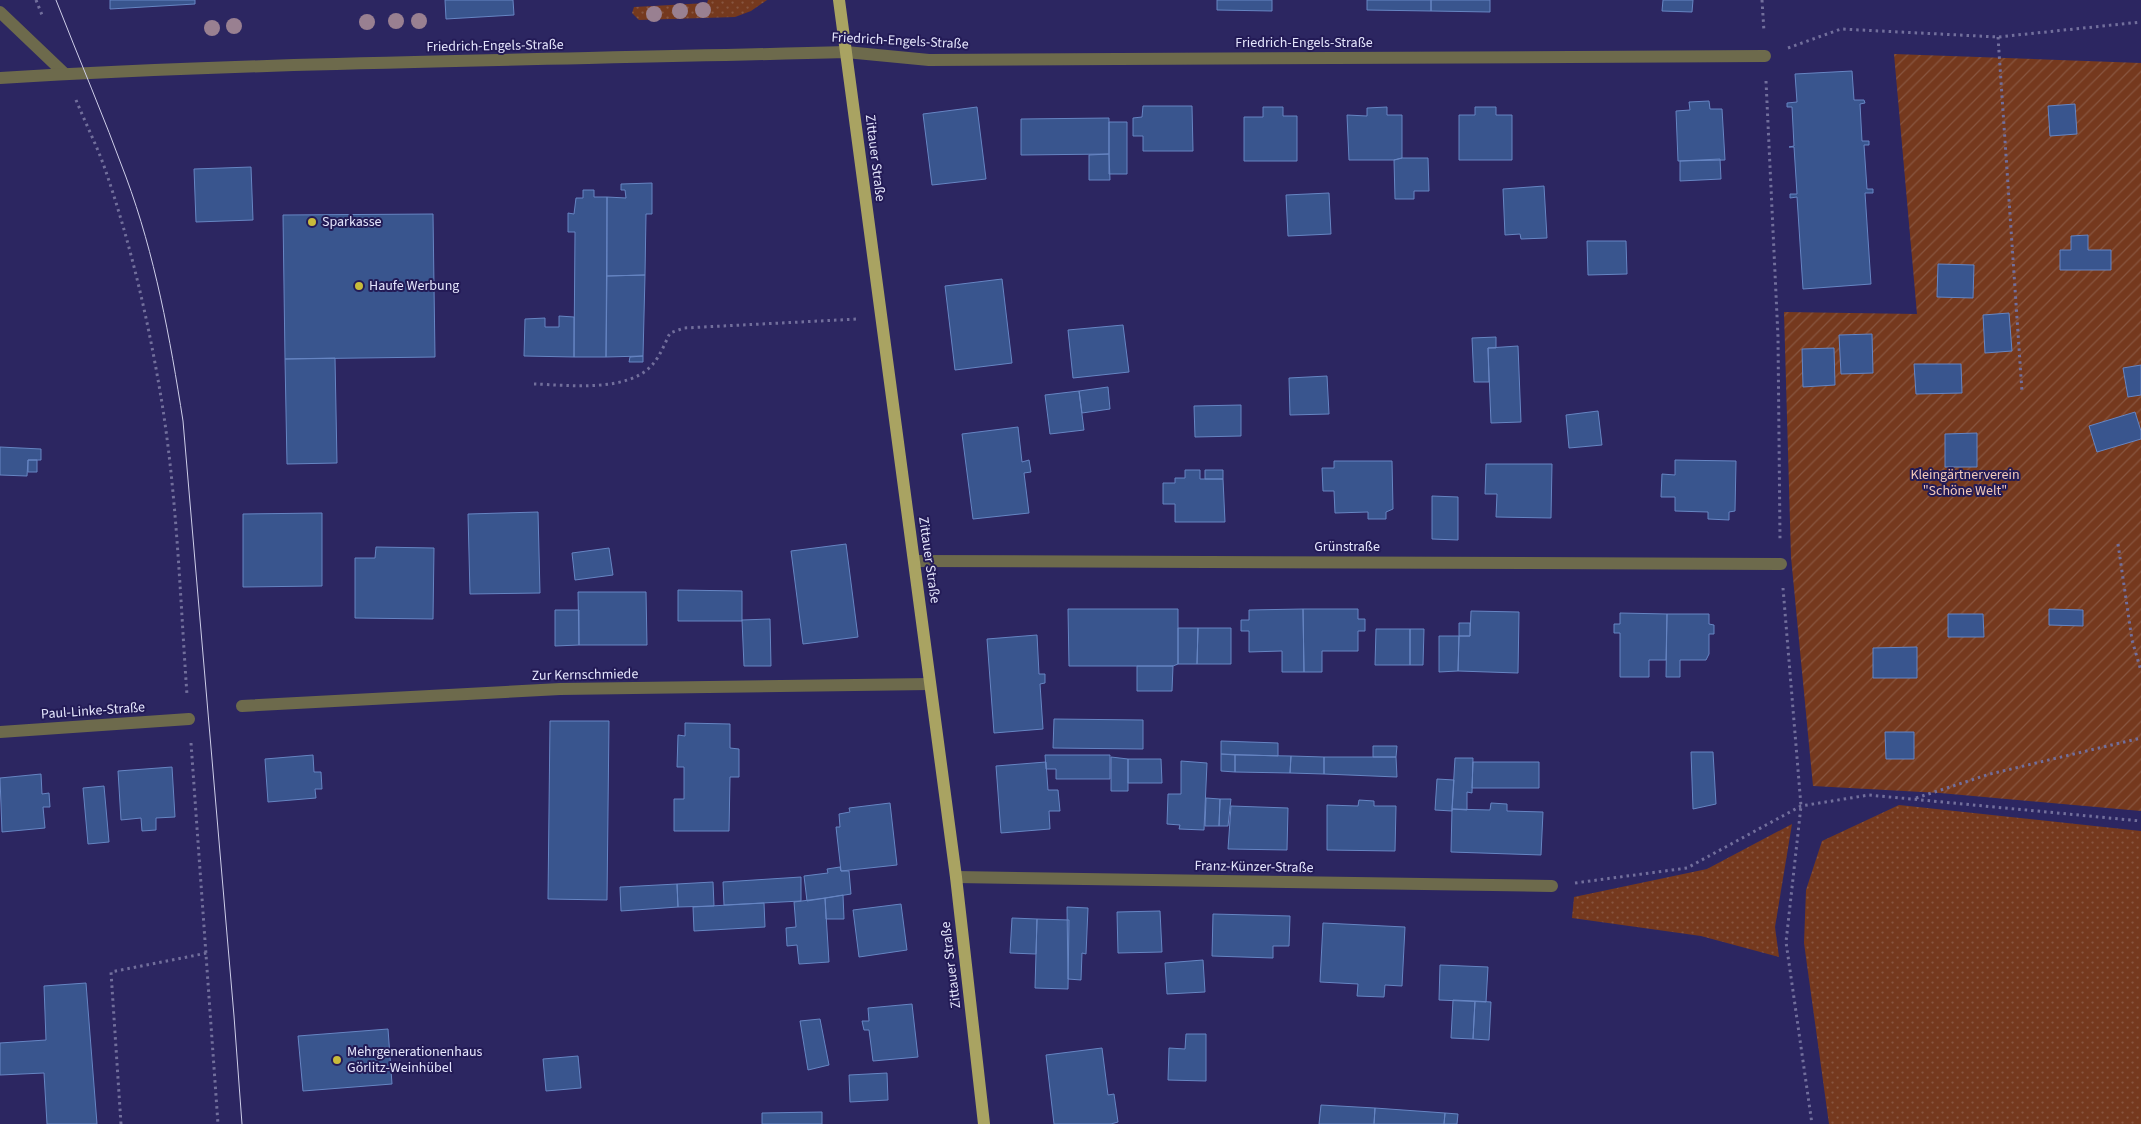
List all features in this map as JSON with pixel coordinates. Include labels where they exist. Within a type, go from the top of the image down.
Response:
[{"type":"main road","name":"Zittauer Straße","points":[[839,0],[956,877],[984,1124]]},
{"type":"street","points":[[0,12],[65,74]]},
{"type":"street","name":"Friedrich-Engels-Straße","points":[[0,78],[330,64],[846,52],[929,60],[1765,56]]},
{"type":"street","name":"Grünstraße","points":[[914,561],[1781,564]]},
{"type":"street","name":"Zur Kernschmiede","points":[[242,706],[560,689],[930,684]]},
{"type":"street","name":"Paul-Linke-Straße","points":[[0,732],[189,719]]},
{"type":"street","name":"Franz-Künzer-Straße","points":[[956,877],[1552,886]]},
{"type":"path","points":[[36,0],[43,18]]},
{"type":"path","points":[[1765,56],[1841,29],[1998,36],[2141,22]]},
{"type":"path","points":[[1998,36],[2022,392]]},
{"type":"path","points":[[65,74],[104,165],[144,308],[161,399],[172,498],[207,953],[218,1124]]},
{"type":"path","points":[[534,384],[597,385],[630,380],[653,364],[670,333],[684,328],[881,318]]},
{"type":"path","points":[[2118,544],[2132,640],[2141,671]]},
{"type":"path","points":[[1913,799],[1990,774],[2141,738]]},
{"type":"path","points":[[1552,886],[1687,868],[1801,806],[1869,795],[2141,821]]},
{"type":"path","points":[[121,1124],[110,972],[207,953]]},
{"type":"green space","points":[[708,0],[767,0],[751,11],[735,17],[639,20],[632,13],[634,7],[707,3]]},
{"type":"green space","name":"Kleingärtnerverein \"Schöne Welt\"","points":[[1894,54],[2141,63],[2141,811],[1940,793],[1813,786],[1791,557],[1784,312],[1917,314]]},
{"type":"green space","points":[[1899,805],[2141,831],[2141,1124],[1829,1124],[1804,943],[1806,890],[1822,841]]},
{"type":"green space","points":[[1792,824],[1775,927],[1779,957],[1701,936],[1572,918],[1574,897],[1707,869]]},
{"type":"building","points":[[110,0],[195,0],[195,4],[110,9]]},
{"type":"building","points":[[445,0],[513,0],[514,15],[446,19]]},
{"type":"building","points":[[1217,0],[1272,0],[1272,11],[1217,10]]},
{"type":"building","points":[[1367,0],[1431,0],[1431,11],[1367,10]]},
{"type":"building","points":[[1431,0],[1490,0],[1490,12],[1431,11]]},
{"type":"building","points":[[1663,0],[1693,0],[1692,12],[1662,11]]},
{"type":"building","points":[[1852,71],[1854,100],[1864,100],[1865,103],[1860,104],[1862,141],[1869,141],[1869,145],[1864,145],[1867,189],[1873,189],[1873,193],[1865,193],[1871,284],[1803,289],[1797,197],[1790,198],[1790,194],[1797,194],[1794,147],[1789,147],[1794,146],[1792,107],[1787,107],[1787,103],[1797,102],[1795,74]]},
{"type":"building","points":[[1709,101],[1710,109],[1722,109],[1725,160],[1678,161],[1676,111],[1690,110],[1689,102]]},
{"type":"building","points":[[2075,104],[2077,134],[2050,136],[2048,106]]},
{"type":"building","points":[[1143,106],[1192,106],[1193,151],[1143,151],[1143,136],[1133,136],[1133,118],[1142,117]]},
{"type":"building","points":[[977,107],[986,179],[932,185],[923,114]]},
{"type":"building","points":[[1263,107],[1283,107],[1283,116],[1297,116],[1297,161],[1244,161],[1244,117],[1263,117]]},
{"type":"building","points":[[1387,107],[1387,115],[1402,115],[1402,158],[1394,160],[1349,160],[1347,115],[1367,116],[1367,108]]},
{"type":"building","points":[[1475,107],[1496,107],[1496,115],[1512,115],[1512,160],[1459,160],[1459,115],[1475,115]]},
{"type":"building","points":[[1109,118],[1109,154],[1021,155],[1021,119]]},
{"type":"building","points":[[1109,122],[1127,122],[1127,174],[1109,174]]},
{"type":"building","points":[[1109,154],[1110,180],[1089,180],[1089,155]]},
{"type":"building","points":[[1402,158],[1428,158],[1429,191],[1414,191],[1414,199],[1395,199],[1394,160]]},
{"type":"building","points":[[1720,159],[1721,179],[1680,181],[1680,161]]},
{"type":"building","points":[[251,167],[253,220],[196,222],[194,169]]},
{"type":"building","points":[[652,183],[652,214],[646,214],[645,275],[607,276],[607,197],[626,198],[625,190],[621,190],[621,184]]},
{"type":"building","points":[[1544,186],[1547,238],[1521,239],[1520,234],[1505,235],[1503,189]]},
{"type":"building","points":[[583,190],[594,190],[594,197],[607,197],[606,357],[574,357],[575,232],[568,232],[568,213],[574,214],[576,198],[583,198]]},
{"type":"building","points":[[1329,193],[1331,234],[1288,236],[1286,195]]},
{"type":"building","name":"Haufe Werbung","points":[[433,214],[435,357],[285,359],[283,215]]},
{"type":"building","points":[[2088,235],[2088,250],[2111,250],[2111,270],[2060,270],[2060,250],[2071,250],[2071,236]]},
{"type":"building","points":[[1587,241],[1626,241],[1627,274],[1588,275]]},
{"type":"building","points":[[1938,264],[1974,265],[1973,298],[1937,297]]},
{"type":"building","points":[[645,275],[643,356],[606,357],[607,276]]},
{"type":"building","points":[[1002,279],[1012,363],[955,370],[945,286]]},
{"type":"building","points":[[2009,313],[2012,351],[1985,353],[1983,315]]},
{"type":"building","points":[[559,316],[574,317],[574,357],[524,356],[525,319],[545,318],[545,327],[559,327]]},
{"type":"building","points":[[1123,325],[1129,372],[1073,378],[1068,330]]},
{"type":"building","points":[[1872,334],[1873,373],[1841,374],[1839,335]]},
{"type":"building","points":[[1496,337],[1496,348],[1488,348],[1489,382],[1474,382],[1472,338]]},
{"type":"building","points":[[1518,346],[1521,422],[1491,423],[1488,348]]},
{"type":"building","points":[[1834,348],[1835,385],[1803,387],[1802,349]]},
{"type":"building","points":[[643,356],[643,362],[629,362],[630,357]]},
{"type":"building","points":[[335,358],[337,463],[287,464],[285,359]]},
{"type":"building","points":[[1914,364],[1961,364],[1962,393],[1916,394]]},
{"type":"building","points":[[2141,365],[2141,395],[2128,397],[2123,368]]},
{"type":"building","points":[[1327,376],[1329,414],[1290,415],[1289,378]]},
{"type":"building","points":[[1108,387],[1110,409],[1082,413],[1079,391]]},
{"type":"building","points":[[1079,391],[1084,430],[1050,434],[1045,395]]},
{"type":"building","points":[[1241,405],[1241,436],[1195,437],[1194,406]]},
{"type":"building","points":[[1598,411],[1602,445],[1569,448],[1566,415]]},
{"type":"building","points":[[2135,412],[2141,431],[2141,439],[2097,452],[2089,426]]},
{"type":"building","points":[[1018,427],[1022,462],[1029,460],[1031,472],[1024,473],[1029,513],[973,519],[962,434]]},
{"type":"building","points":[[1977,433],[1977,467],[1945,467],[1945,434]]},
{"type":"building","points":[[0,447],[41,449],[41,460],[28,460],[27,476],[0,475]]},
{"type":"building","points":[[28,460],[37,460],[37,472],[28,472]]},
{"type":"building","points":[[1675,460],[1736,461],[1735,511],[1729,512],[1729,520],[1708,519],[1708,512],[1675,511],[1675,497],[1661,497],[1662,474],[1675,475]]},
{"type":"building","points":[[1334,461],[1392,461],[1393,509],[1386,512],[1386,519],[1368,519],[1368,512],[1335,513],[1334,491],[1323,491],[1322,468],[1334,468]]},
{"type":"building","points":[[1486,464],[1552,464],[1551,518],[1496,517],[1497,494],[1485,494]]},
{"type":"building","points":[[1185,470],[1200,470],[1200,479],[1223,479],[1225,522],[1175,522],[1175,504],[1163,504],[1163,483],[1175,483],[1175,478],[1185,478]]},
{"type":"building","points":[[1205,470],[1223,470],[1223,479],[1205,479]]},
{"type":"building","points":[[1432,496],[1458,497],[1458,540],[1432,539]]},
{"type":"building","points":[[538,512],[540,593],[470,594],[468,514]]},
{"type":"building","points":[[322,513],[322,586],[243,587],[243,514]]},
{"type":"building","points":[[846,544],[858,637],[803,644],[791,551]]},
{"type":"building","points":[[376,547],[434,548],[433,619],[355,618],[355,558],[375,558]]},
{"type":"building","points":[[609,548],[613,575],[575,580],[572,553]]},
{"type":"building","points":[[678,590],[742,591],[742,621],[678,621]]},
{"type":"building","points":[[578,592],[646,592],[647,645],[579,645]]},
{"type":"building","points":[[1068,609],[1178,609],[1178,664],[1173,666],[1069,666]]},
{"type":"building","points":[[1303,609],[1304,672],[1282,672],[1282,651],[1249,652],[1249,631],[1241,631],[1241,620],[1249,620],[1249,610]]},
{"type":"building","points":[[1303,609],[1358,609],[1358,619],[1365,619],[1365,631],[1358,631],[1358,651],[1322,651],[1322,672],[1304,672]]},
{"type":"building","points":[[2049,609],[2083,610],[2083,626],[2049,625]]},
{"type":"building","points":[[555,610],[579,610],[579,645],[555,646]]},
{"type":"building","points":[[1471,611],[1519,612],[1518,673],[1458,671],[1459,636],[1470,636]]},
{"type":"building","points":[[1620,613],[1667,614],[1666,660],[1649,660],[1649,677],[1620,677],[1620,633],[1614,633],[1614,624],[1620,624]]},
{"type":"building","points":[[1667,614],[1709,614],[1709,624],[1714,625],[1714,634],[1709,634],[1709,654],[1706,660],[1680,660],[1680,677],[1666,677]]},
{"type":"building","points":[[1948,614],[1983,614],[1984,637],[1948,637]]},
{"type":"building","points":[[770,619],[771,666],[744,666],[742,620]]},
{"type":"building","points":[[1459,623],[1470,623],[1470,636],[1459,636]]},
{"type":"building","points":[[1178,628],[1198,628],[1197,664],[1178,664]]},
{"type":"building","points":[[1198,628],[1231,628],[1231,664],[1197,664]]},
{"type":"building","points":[[1376,629],[1410,629],[1410,665],[1375,665]]},
{"type":"building","points":[[1410,629],[1424,629],[1423,665],[1410,665]]},
{"type":"building","points":[[1037,635],[1039,674],[1045,674],[1045,683],[1040,684],[1043,729],[994,733],[987,639]]},
{"type":"building","points":[[1439,636],[1459,636],[1458,671],[1439,672]]},
{"type":"building","points":[[1917,647],[1917,678],[1873,678],[1873,648]]},
{"type":"building","points":[[1137,666],[1173,666],[1172,691],[1137,691]]},
{"type":"building","points":[[1054,719],[1143,720],[1143,749],[1053,748]]},
{"type":"building","points":[[550,721],[609,721],[607,900],[548,899]]},
{"type":"building","points":[[685,723],[730,724],[730,748],[739,749],[739,777],[730,777],[729,831],[674,831],[674,799],[684,799],[684,767],[677,767],[678,735],[685,736]]},
{"type":"building","points":[[1885,732],[1914,732],[1914,759],[1886,759]]},
{"type":"building","points":[[1221,741],[1278,743],[1278,756],[1221,754]]},
{"type":"building","points":[[1373,746],[1397,746],[1396,757],[1373,757]]},
{"type":"building","points":[[1691,752],[1713,752],[1716,804],[1693,809]]},
{"type":"building","points":[[1221,754],[1235,755],[1235,772],[1221,771]]},
{"type":"building","points":[[313,755],[314,772],[321,772],[322,789],[315,789],[316,798],[268,802],[265,759]]},
{"type":"building","points":[[1045,755],[1110,755],[1110,779],[1056,779],[1056,769],[1046,769]]},
{"type":"building","points":[[1235,755],[1291,756],[1290,773],[1235,772]]},
{"type":"building","points":[[1291,756],[1324,757],[1324,774],[1290,773]]},
{"type":"building","points":[[1111,757],[1128,759],[1128,791],[1111,791]]},
{"type":"building","points":[[1324,757],[1396,757],[1397,777],[1324,774]]},
{"type":"building","points":[[1455,758],[1473,758],[1472,793],[1467,792],[1467,810],[1452,809]]},
{"type":"building","points":[[1128,759],[1161,759],[1162,783],[1128,783]]},
{"type":"building","points":[[1181,761],[1207,763],[1204,830],[1179,829],[1180,825],[1167,824],[1168,794],[1181,794]]},
{"type":"building","points":[[1046,762],[1048,790],[1058,790],[1060,811],[1049,811],[1050,829],[1001,833],[996,766]]},
{"type":"building","points":[[1473,762],[1539,762],[1539,788],[1472,788]]},
{"type":"building","points":[[172,767],[175,817],[156,818],[156,830],[142,831],[141,818],[121,820],[118,771]]},
{"type":"building","points":[[41,774],[42,794],[49,793],[50,807],[43,807],[45,828],[2,832],[0,778]]},
{"type":"building","points":[[1437,779],[1454,780],[1452,811],[1435,810]]},
{"type":"building","points":[[104,786],[109,842],[88,844],[83,788]]},
{"type":"building","points":[[1206,798],[1220,799],[1219,826],[1205,826]]},
{"type":"building","points":[[1220,799],[1231,799],[1228,826],[1219,826]]},
{"type":"building","points":[[1359,800],[1374,801],[1374,806],[1396,806],[1395,851],[1327,850],[1327,805],[1358,806]]},
{"type":"building","points":[[890,803],[897,865],[841,871],[836,827],[840,827],[839,814],[850,812],[849,808]]},
{"type":"building","points":[[1491,803],[1507,804],[1507,811],[1543,812],[1541,855],[1451,852],[1452,809],[1490,810]]},
{"type":"building","points":[[1231,806],[1288,808],[1287,850],[1228,849]]},
{"type":"building","points":[[840,867],[841,871],[849,871],[851,894],[807,901],[804,876],[828,873],[827,869]]},
{"type":"building","points":[[801,877],[801,901],[724,905],[723,882]]},
{"type":"building","points":[[713,882],[714,906],[678,907],[677,884]]},
{"type":"building","points":[[677,884],[678,907],[621,911],[620,887]]},
{"type":"building","points":[[843,895],[844,919],[826,919],[825,898]]},
{"type":"building","points":[[825,898],[829,962],[799,964],[797,945],[787,946],[786,928],[796,927],[794,902]]},
{"type":"building","points":[[764,903],[765,927],[694,931],[693,907]]},
{"type":"building","points":[[901,904],[907,950],[859,957],[853,910]]},
{"type":"building","points":[[1067,907],[1088,908],[1086,954],[1082,953],[1081,980],[1068,979]]},
{"type":"building","points":[[1160,911],[1162,952],[1118,953],[1117,912]]},
{"type":"building","points":[[1213,914],[1290,916],[1289,946],[1273,946],[1273,958],[1212,956]]},
{"type":"building","points":[[1012,918],[1037,919],[1036,954],[1010,953]]},
{"type":"building","points":[[1037,919],[1069,920],[1068,989],[1035,988]]},
{"type":"building","points":[[1323,923],[1405,927],[1402,986],[1385,985],[1384,997],[1357,996],[1358,984],[1320,982]]},
{"type":"building","points":[[1203,960],[1205,992],[1167,994],[1165,963]]},
{"type":"building","points":[[1440,965],[1488,967],[1486,1002],[1439,1000]]},
{"type":"building","points":[[86,983],[97,1124],[47,1124],[44,1073],[0,1075],[0,1043],[46,1040],[44,986]]},
{"type":"building","points":[[1453,1000],[1475,1001],[1473,1039],[1451,1038]]},
{"type":"building","points":[[1475,1001],[1491,1002],[1489,1040],[1473,1039]]},
{"type":"building","points":[[912,1004],[918,1057],[873,1061],[869,1030],[864,1030],[862,1021],[869,1021],[868,1008]]},
{"type":"building","points":[[820,1019],[829,1065],[808,1070],[800,1021]]},
{"type":"building","points":[[388,1029],[392,1084],[303,1091],[298,1036]]},
{"type":"building","points":[[1186,1034],[1206,1034],[1206,1081],[1168,1080],[1169,1048],[1185,1049]]},
{"type":"building","points":[[1102,1048],[1108,1095],[1114,1094],[1118,1122],[1111,1124],[1054,1124],[1046,1055]]},
{"type":"building","points":[[578,1056],[581,1088],[546,1091],[543,1059]]},
{"type":"building","points":[[887,1073],[888,1100],[850,1102],[849,1075]]},
{"type":"building","points":[[1321,1105],[1375,1108],[1374,1124],[1319,1124]]},
{"type":"building","points":[[1375,1108],[1445,1113],[1444,1124],[1374,1124]]},
{"type":"building","points":[[822,1112],[822,1124],[762,1124],[762,1113]]},
{"type":"building","points":[[1445,1113],[1458,1114],[1457,1124],[1444,1124]]},
{"type":"tram line","points":[[56,0],[109,132],[136,206],[160,297],[178,390],[183,421],[242,1124]]},
{"type":"place","name":"Sparkasse","points":[[312,222]]},
{"type":"place","name":"Haufe Werbung","points":[[359,286]]},
{"type":"place","name":"Mehrgenerationenhaus Görlitz-Weinhübel","points":[[337,1060]]}]
